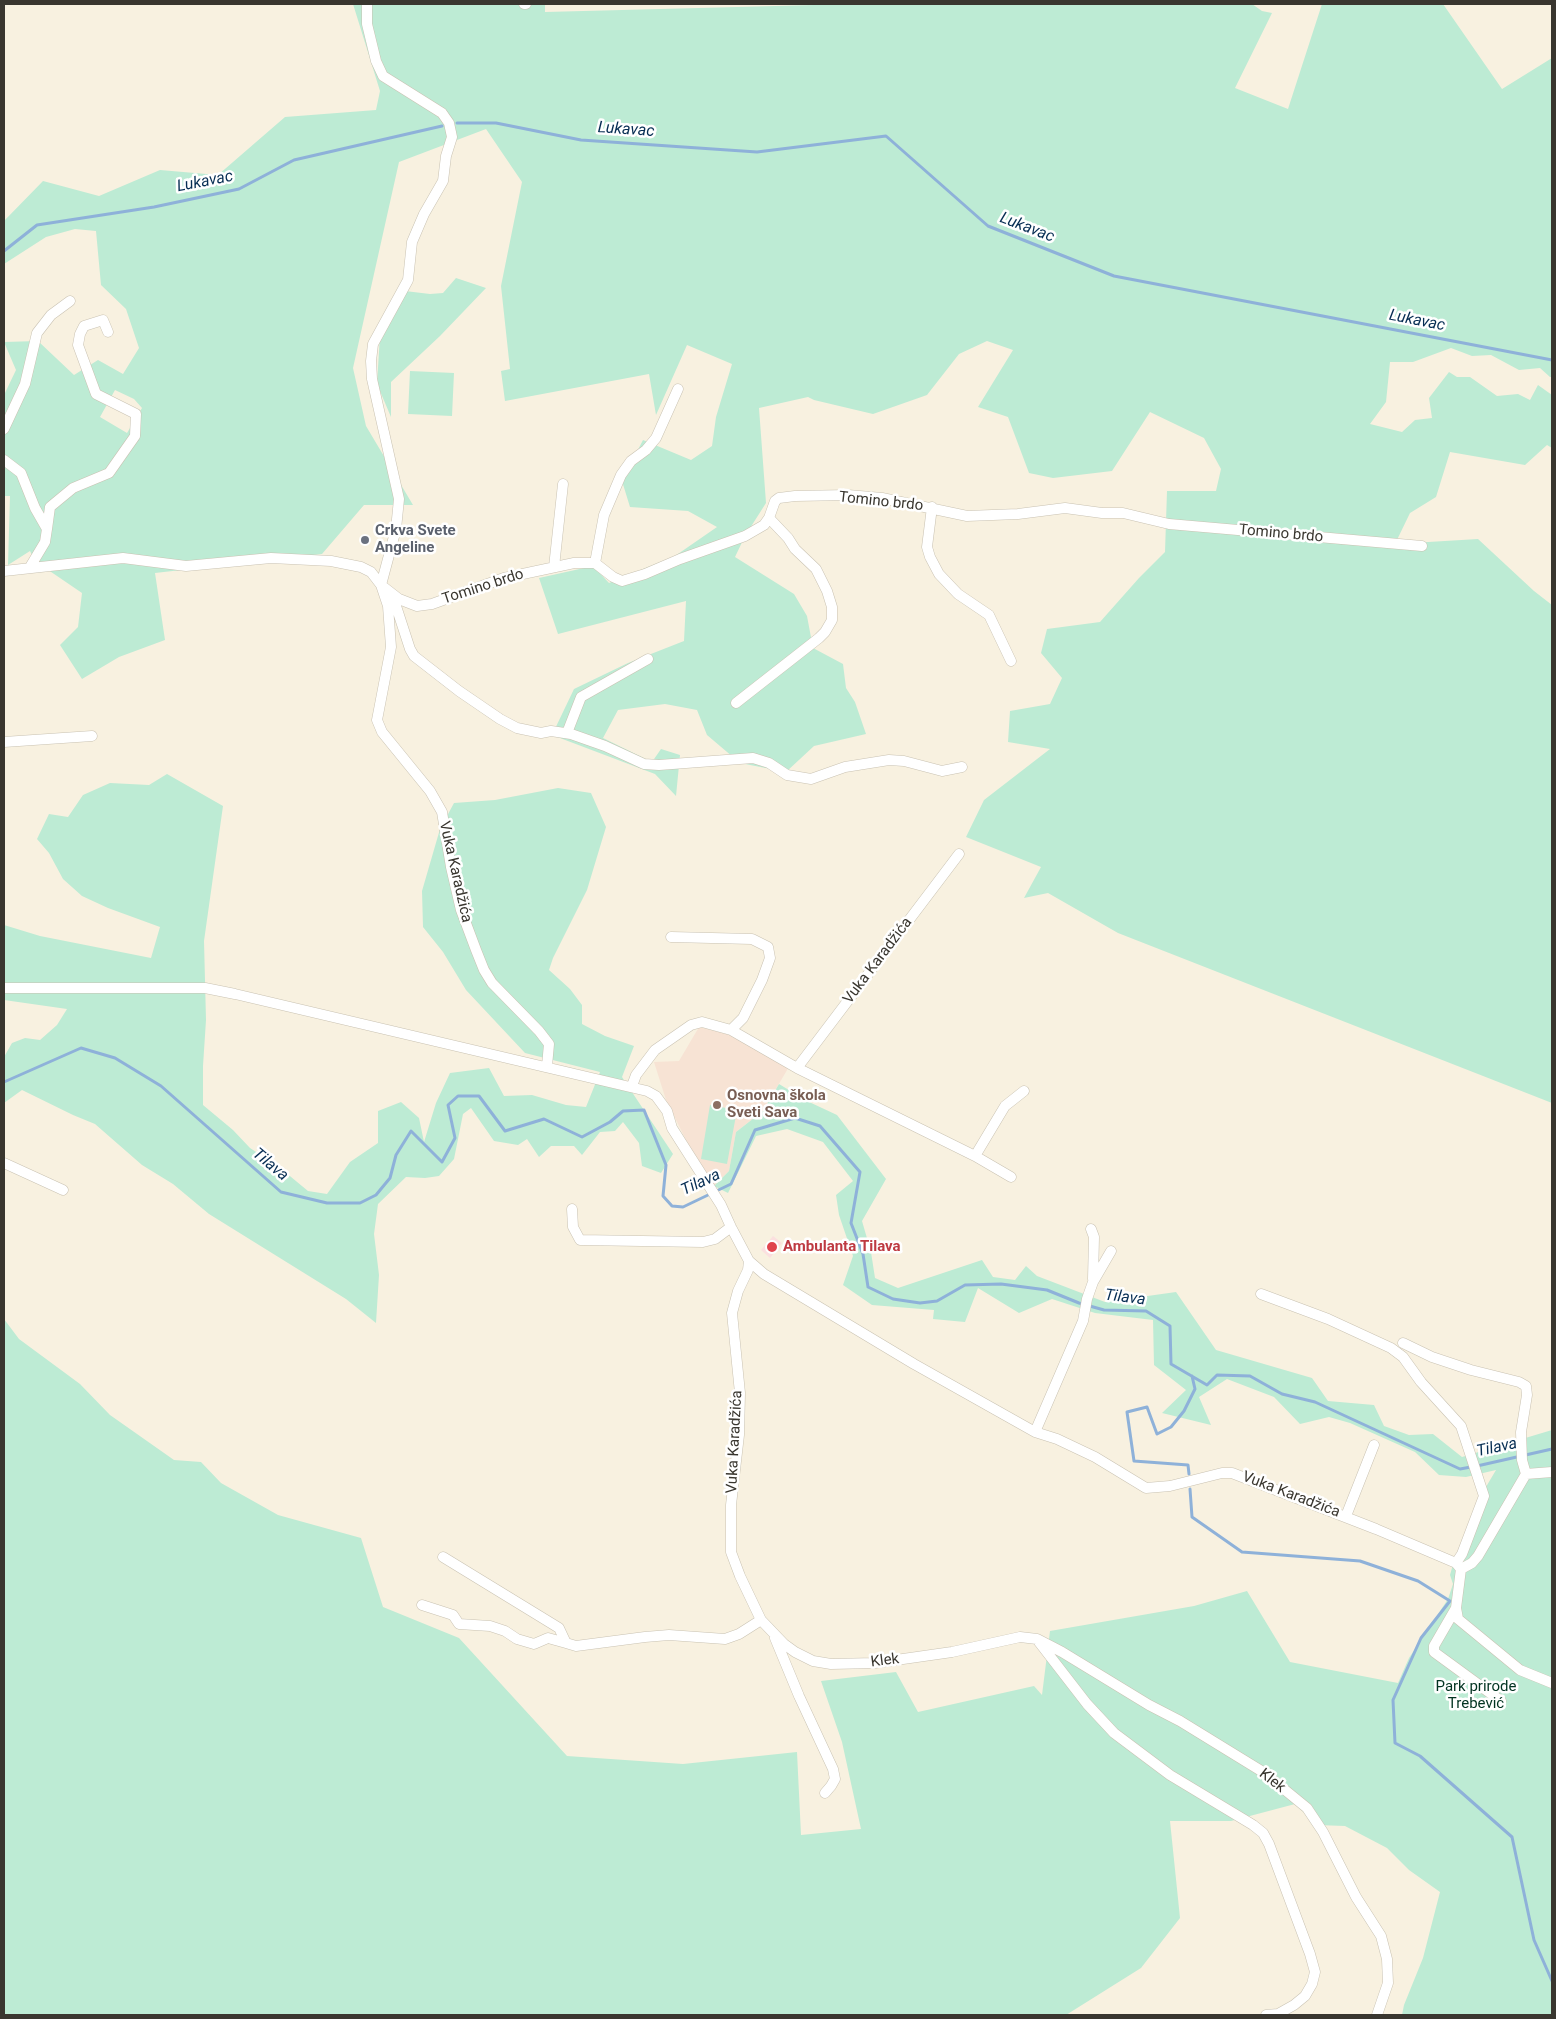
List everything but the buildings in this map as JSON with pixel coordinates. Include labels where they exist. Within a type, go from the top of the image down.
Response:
[{"type":"street","points":[[367,4],[367,24],[376,61],[383,76],[442,113],[450,123],[452,137],[446,156],[443,181],[424,214],[412,242],[408,280],[373,344],[371,361],[372,379],[399,499],[396,529],[381,585],[396,606],[410,649],[420,661],[459,691],[500,719],[518,728],[541,733],[551,731],[567,733],[605,746],[644,764],[659,765],[754,758],[769,763],[787,775],[811,779],[845,767],[889,760],[904,761],[942,771],[962,767]]},
{"type":"street","points":[[4,428],[25,384],[37,333],[51,316],[70,301]]},
{"type":"street","points":[[30,567],[45,542],[50,508],[73,488],[109,473],[134,436],[136,414],[96,394],[78,346],[80,334],[84,326],[103,320],[108,332]]},
{"type":"street","points":[[595,563],[604,515],[621,475],[631,461],[646,450],[656,438],[678,389]]},
{"type":"street","points":[[4,461],[22,473],[35,508],[47,529]]},
{"type":"street","points":[[554,567],[563,484]]},
{"type":"street","name":"Tomino brdo","points":[[381,585],[399,599],[417,606],[432,604],[504,578],[574,563],[595,563],[612,577],[622,581],[745,536],[764,525],[769,518],[775,501],[779,498],[795,496],[848,495],[882,498],[968,516],[1018,514],[1065,508],[1102,513],[1123,513],[1169,524],[1422,546]]},
{"type":"street","points":[[932,507],[927,547],[930,557],[939,574],[958,594],[989,615],[1011,661]]},
{"type":"street","points":[[736,704],[825,632],[832,620],[832,608],[827,591],[816,569],[795,549],[788,538],[769,518]]},
{"type":"street","name":"Vuka Karadžića","points":[[4,571],[123,558],[186,566],[271,558],[331,561],[362,567],[371,572],[381,585],[388,606],[391,647],[377,720],[382,732],[430,790],[442,812],[451,867],[461,910],[481,963],[492,983],[539,1031],[549,1044],[547,1066]]},
{"type":"street","points":[[567,733],[581,697],[648,659]]},
{"type":"street","points":[[4,742],[92,736]]},
{"type":"street","name":"Vuka Karadžića","points":[[797,1068],[959,854]]},
{"type":"street","points":[[671,937],[752,939],[768,947],[770,958],[762,980],[743,1018],[731,1030]]},
{"type":"street","name":"Vuka Karadžića","points":[[4,988],[205,988],[648,1091],[656,1096],[667,1111],[672,1128],[721,1205],[730,1227],[749,1262],[764,1274],[914,1364],[1035,1432],[1095,1457],[1146,1488],[1170,1486],[1222,1473],[1232,1473],[1346,1516],[1458,1566]]},
{"type":"street","points":[[632,1086],[641,1068],[655,1050],[691,1025],[702,1022],[731,1030],[797,1068],[975,1156],[1011,1177]]},
{"type":"street","points":[[975,1156],[1005,1106],[1024,1091]]},
{"type":"street","points":[[4,1163],[63,1190]]},
{"type":"street","points":[[572,1209],[573,1227],[580,1240],[703,1242],[716,1239],[730,1227]]},
{"type":"street","points":[[1091,1228],[1094,1238],[1093,1282]]},
{"type":"street","points":[[1035,1432],[1083,1321],[1087,1299],[1093,1282],[1111,1251]]},
{"type":"street","name":"Vuka Karadžića","points":[[749,1262],[748,1270],[738,1292],[732,1313],[740,1393],[739,1435],[731,1506],[731,1552],[761,1620],[772,1630],[795,1688],[833,1769],[835,1779],[824,1793]]},
{"type":"street","points":[[1261,1294],[1353,1330],[1391,1348],[1403,1357],[1421,1382],[1461,1426],[1484,1496],[1458,1566],[1456,1615],[1458,1619],[1520,1670],[1552,1683]]},
{"type":"street","points":[[1403,1343],[1471,1370],[1519,1382],[1526,1386],[1527,1395],[1521,1432],[1522,1455],[1526,1474],[1478,1556],[1472,1563],[1458,1566]]},
{"type":"street","points":[[1346,1516],[1374,1445]]},
{"type":"street","points":[[1526,1474],[1552,1472]]},
{"type":"street","points":[[443,1557],[559,1628],[566,1643]]},
{"type":"street","points":[[422,1605],[453,1615],[459,1624],[490,1626],[506,1631],[517,1639],[534,1644],[548,1638],[576,1646],[645,1636],[669,1635],[725,1639],[739,1634],[761,1620]]},
{"type":"street","points":[[1456,1608],[1434,1646],[1434,1652],[1501,1701]]},
{"type":"street","name":"Klek","points":[[772,1630],[784,1644],[795,1652],[813,1661],[831,1664],[875,1663],[952,1652],[1020,1637],[1037,1639],[1149,1705],[1180,1721],[1263,1772],[1307,1808],[1323,1832],[1356,1897],[1381,1936],[1388,1959],[1388,1983],[1377,2015]]},
{"type":"street","points":[[1037,1639],[1070,1682],[1114,1733],[1170,1775],[1253,1824],[1263,1833],[1269,1844],[1315,1972],[1312,1984],[1305,1996],[1278,2014],[1266,2015]]},
{"type":"shaded area","name":"Osnovna škola Sveti Sava","points":[[699,1027],[735,1036],[790,1065],[763,1111],[736,1132],[729,1171],[714,1186],[694,1156],[666,1100],[654,1062],[679,1061]]},
{"type":"shaded area","name":"Ambulanta Tilava","points":[[773,1236],[782,1243],[770,1258],[761,1250]]},
{"type":"green space","points":[[353,4],[545,4],[545,12],[852,4],[1252,4],[1262,11],[1272,13],[1235,88],[1288,109],[1322,4],[1443,4],[1502,89],[1552,58],[1552,377],[1540,368],[1519,370],[1491,355],[1472,356],[1451,348],[1413,362],[1390,362],[1386,402],[1370,424],[1402,432],[1415,420],[1432,418],[1429,398],[1449,372],[1457,377],[1470,377],[1497,396],[1518,394],[1530,400],[1538,385],[1552,395],[1552,448],[1547,445],[1525,465],[1450,452],[1436,497],[1410,513],[1395,544],[1478,539],[1534,591],[1552,605],[1552,1103],[1118,933],[1048,893],[1024,898],[1041,867],[966,837],[984,800],[1050,749],[1008,742],[1010,711],[1050,704],[1062,678],[1041,653],[1047,629],[1100,622],[1165,552],[1167,491],[1216,491],[1221,469],[1204,438],[1150,412],[1112,471],[1053,478],[1029,473],[1008,417],[978,407],[1013,350],[987,341],[959,354],[927,395],[873,414],[808,397],[759,408],[766,503],[745,536],[735,557],[794,594],[807,616],[813,648],[843,664],[846,688],[855,702],[866,734],[814,746],[786,772],[740,763],[707,735],[697,710],[665,704],[618,710],[603,738],[652,762],[661,749],[680,755],[676,796],[655,774],[552,735],[574,689],[628,663],[684,641],[686,601],[558,634],[539,578],[593,566],[609,583],[675,556],[717,527],[688,511],[630,507],[622,481],[643,440],[691,460],[712,446],[716,417],[732,364],[687,345],[656,415],[649,374],[505,401],[501,371],[510,369],[501,286],[522,182],[486,129],[399,162],[353,368],[366,426],[413,505],[364,505],[322,554],[155,573],[165,640],[119,657],[82,679],[60,645],[78,627],[82,593],[35,561],[30,551],[8,565],[10,496],[4,496],[4,395],[16,370],[4,342],[38,341],[74,375],[98,360],[123,374],[139,348],[126,309],[101,285],[96,231],[75,229],[46,237],[4,264],[4,221],[43,181],[99,196],[160,170],[218,175],[285,117],[376,110],[380,91]],"holes":[[[115,390],[134,399],[142,408],[127,433],[100,417]]]},
{"type":"green space","points":[[456,278],[486,288],[440,336],[391,382],[391,417],[377,384],[380,335],[405,291],[430,294],[443,293]]},
{"type":"green space","points":[[410,371],[454,373],[452,416],[408,414]]},
{"type":"green space","points":[[167,774],[223,806],[204,941],[206,1020],[203,1105],[233,1130],[250,1148],[279,1167],[308,1191],[327,1194],[350,1162],[378,1143],[378,1111],[401,1102],[419,1118],[424,1142],[436,1103],[450,1073],[489,1068],[504,1096],[532,1095],[566,1105],[586,1107],[600,1072],[525,1053],[466,990],[443,952],[423,927],[422,891],[440,829],[454,803],[495,800],[558,788],[591,793],[606,827],[587,890],[553,958],[549,970],[570,989],[582,1005],[582,1024],[605,1036],[634,1046],[622,1077],[673,1154],[661,1173],[642,1166],[639,1143],[623,1122],[615,1131],[600,1132],[582,1155],[574,1146],[551,1146],[539,1157],[527,1139],[518,1145],[494,1141],[471,1108],[463,1114],[454,1159],[439,1176],[425,1178],[406,1177],[378,1204],[374,1234],[379,1275],[376,1323],[346,1299],[209,1214],[173,1184],[142,1165],[95,1124],[22,1090],[4,1103],[4,1057],[12,1043],[25,1038],[40,1040],[57,1025],[67,1009],[4,1000],[4,925],[40,936],[151,958],[160,927],[108,908],[82,896],[63,879],[49,853],[37,839],[49,814],[68,817],[83,795],[110,783],[149,785]]},
{"type":"green space","name":"Park prirode Trebević","points":[[779,1084],[807,1101],[837,1115],[886,1179],[862,1221],[871,1252],[875,1278],[898,1288],[982,1260],[993,1277],[1015,1280],[1026,1266],[1037,1276],[1105,1302],[1176,1292],[1216,1350],[1312,1378],[1328,1401],[1374,1405],[1384,1426],[1409,1435],[1433,1434],[1462,1457],[1552,1430],[1552,2015],[1402,2015],[1404,2005],[1423,1958],[1440,1892],[1409,1870],[1387,1848],[1345,1826],[1317,1825],[1295,1804],[1231,1821],[1170,1821],[1180,1918],[1141,1968],[1066,2015],[4,2015],[4,1319],[19,1339],[80,1384],[110,1415],[174,1460],[201,1462],[221,1483],[278,1515],[361,1538],[383,1607],[459,1638],[567,1756],[683,1764],[797,1752],[801,1835],[861,1829],[842,1742],[821,1681],[896,1672],[918,1712],[1034,1686],[1042,1695],[1050,1631],[1194,1606],[1247,1591],[1290,1662],[1398,1683],[1409,1658],[1448,1599],[1453,1584],[1450,1575],[1452,1568],[1480,1497],[1496,1470],[1466,1477],[1439,1475],[1415,1452],[1350,1423],[1329,1417],[1300,1424],[1274,1397],[1227,1379],[1199,1397],[1211,1425],[1162,1413],[1186,1390],[1154,1365],[1153,1320],[1095,1313],[1052,1299],[1019,1313],[978,1288],[965,1322],[933,1319],[934,1310],[872,1305],[843,1285],[853,1256],[839,1215],[836,1195],[853,1181],[823,1142],[787,1129],[756,1136],[728,1193],[714,1186],[729,1171],[736,1132],[763,1111]]},
{"type":"green space","points":[[710,1105],[737,1110],[727,1164],[701,1159]]},
{"type":"waterway","name":"Lukavac","points":[[457,123],[496,123],[581,140],[757,152],[886,136],[988,226],[1114,276],[1552,360]]},
{"type":"waterway","name":"Lukavac","points":[[4,251],[37,225],[154,207],[239,189],[294,160],[442,126]]},
{"type":"waterway","name":"Tilava","points":[[4,1082],[81,1048],[115,1058],[161,1086],[281,1192],[327,1203],[360,1203],[376,1195],[390,1178],[396,1155],[411,1131],[442,1162],[455,1138],[448,1105],[458,1096],[479,1096],[505,1131],[544,1119],[582,1137],[610,1122],[623,1111],[644,1110],[666,1165],[663,1196],[672,1206],[683,1207],[731,1184],[755,1130],[795,1118],[820,1126],[860,1172],[851,1223],[863,1254],[868,1287],[893,1299],[920,1303],[937,1301],[965,1285],[1001,1284],[1047,1290],[1079,1303],[1104,1310],[1146,1311],[1170,1326],[1171,1364],[1207,1385],[1217,1375],[1250,1376],[1282,1394],[1315,1402],[1460,1469],[1471,1467]]},
{"type":"waterway","points":[[1189,1474],[1188,1465],[1134,1461],[1127,1412],[1147,1407],[1157,1434],[1171,1427],[1184,1411],[1195,1389],[1192,1376]]},
{"type":"waterway","name":"Tilava","points":[[1477,1466],[1552,1449]]},
{"type":"waterway","points":[[1190,1489],[1192,1517],[1242,1552],[1360,1561],[1418,1581],[1450,1601],[1421,1638],[1393,1700],[1395,1743],[1420,1756],[1512,1837],[1534,1940],[1552,1981]]},
{"type":"place","name":"Crkva Svete Angeline","points":[[365,540]]},
{"type":"place","name":"Osnovna škola Sveti Sava","points":[[717,1105]]},
{"type":"place","name":"Ambulanta Tilava","points":[[772,1247]]}]
